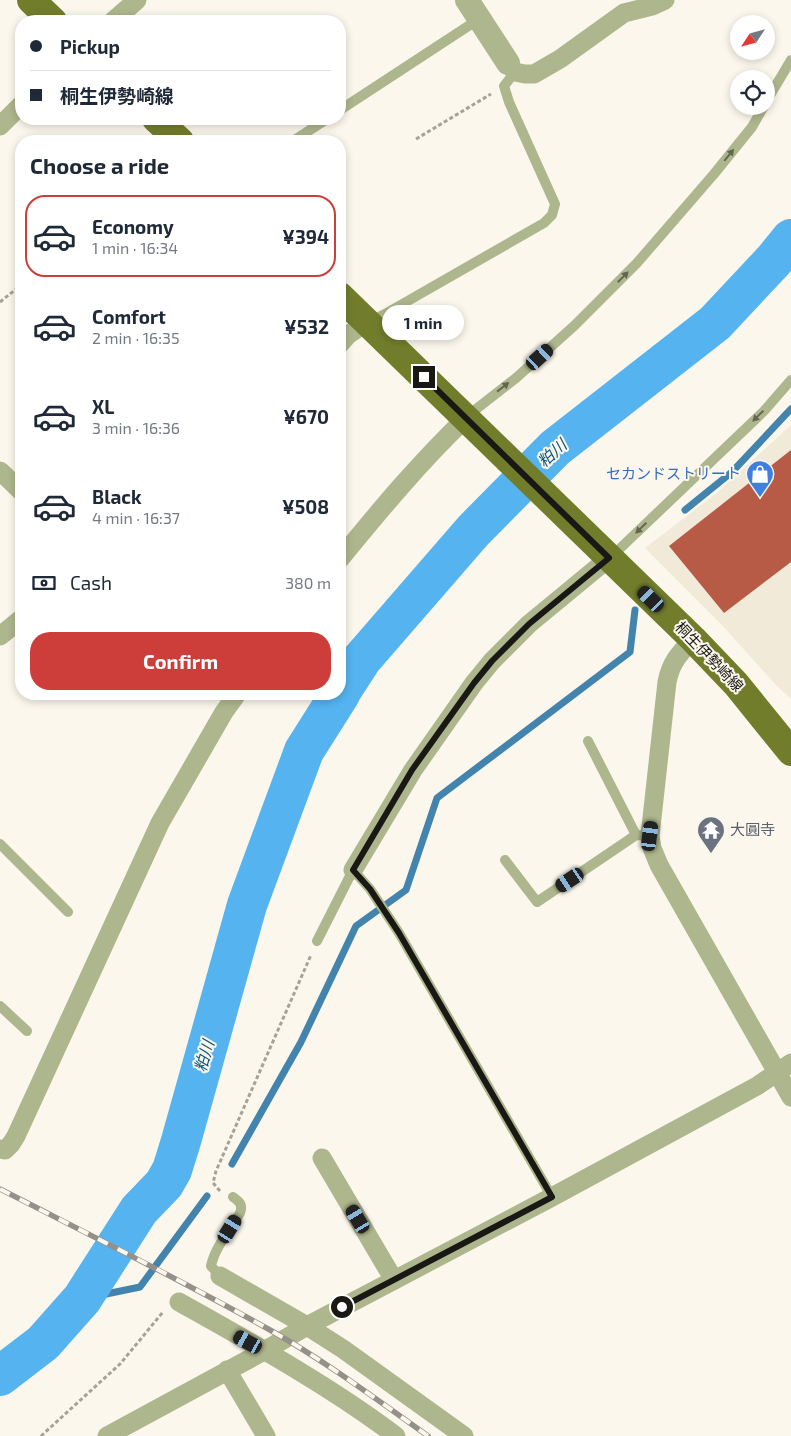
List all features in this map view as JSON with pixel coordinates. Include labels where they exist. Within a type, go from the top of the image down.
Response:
[{"type":"main road","points":[[31,0],[47,15]]},
{"type":"main road","points":[[163,125],[173,135]]},
{"type":"main road","name":"桐生伊勢崎線","points":[[346,302],[693,639],[736,684],[791,752]]},
{"type":"street","points":[[120,15],[137,0]]},
{"type":"street","points":[[473,10],[509,74],[534,74],[545,69],[624,13],[652,6],[665,0]]},
{"type":"street","points":[[0,126],[15,111]]},
{"type":"street","points":[[346,337],[367,322]]},
{"type":"street","points":[[346,552],[438,444],[468,421]]},
{"type":"street","points":[[0,471],[15,485]]},
{"type":"street","points":[[353,870],[412,770],[474,683],[492,661],[529,624],[605,555]]},
{"type":"street","points":[[0,636],[15,624]]},
{"type":"street","points":[[693,639],[677,656],[670,668],[643,836],[784,1068],[791,1097]]},
{"type":"street","points":[[0,1149],[5,1150],[16,1136],[160,823],[233,700]]},
{"type":"street","points":[[107,1436],[264,1351],[306,1326],[552,1197],[749,1090],[784,1068]]},
{"type":"street","points":[[322,1158],[394,1280]]},
{"type":"street","points":[[220,1276],[343,1349],[464,1436]]},
{"type":"street","points":[[182,1304],[368,1414],[396,1436]]},
{"type":"street","points":[[227,1370],[266,1436]]},
{"type":"lane","points":[[346,105],[473,10]]},
{"type":"lane","points":[[775,87],[791,60]]},
{"type":"lane","points":[[367,322],[385,314],[544,223],[552,215],[555,204],[509,102],[509,74]]},
{"type":"lane","points":[[468,421],[574,326],[637,263],[730,154],[752,127],[759,115]]},
{"type":"lane","points":[[302,135],[318,125]]},
{"type":"lane","points":[[605,555],[764,411],[791,380]]},
{"type":"lane","points":[[505,860],[537,902],[643,836],[588,741]]},
{"type":"lane","points":[[0,844],[68,912]]},
{"type":"lane","points":[[317,941],[353,870],[370,889],[399,933],[552,1197]]},
{"type":"lane","points":[[0,1006],[27,1031]]},
{"type":"lane","points":[[220,1276],[211,1266],[212,1262],[242,1208],[241,1203],[233,1197]]},
{"type":"path","points":[[416,139],[509,74]]},
{"type":"path","points":[[0,302],[15,290]]},
{"type":"path","points":[[233,1197],[218,1189],[213,1183],[216,1171],[317,941]]},
{"type":"path","points":[[40,1436],[120,1364],[166,1307],[176,1313],[182,1304]]},
{"type":"shaded area","points":[[791,425],[791,699],[721,624],[645,548],[718,492]]},
{"type":"building","name":"セカンドストリート","points":[[791,450],[791,562],[724,613],[669,546]]},
{"type":"waterway","name":"粕川","points":[[346,684],[362,659],[473,531],[555,448],[715,323],[791,239]]},
{"type":"waterway","points":[[685,510],[732,472],[791,409]]},
{"type":"waterway","points":[[232,1164],[301,1042],[356,926],[406,890],[437,798],[630,652],[635,610]]},
{"type":"waterway","name":"粕川","points":[[0,1376],[43,1343],[82,1299],[139,1210],[164,1184],[172,1170],[247,905],[304,751],[336,700]]},
{"type":"waterway","points":[[82,1299],[140,1287],[207,1196]]},
{"type":"railway","points":[[0,1189],[237,1311],[270,1330],[330,1367],[428,1436]]},
{"type":"place","name":"セカンドストリート","points":[[760,498]]},
{"type":"place","name":"大圓寺","points":[[711,854]]},
{"type":"route","points":[[342,1307],[552,1197],[399,933],[370,889],[353,870],[412,770],[458,704],[492,661],[529,624],[609,558],[424,377]]}]
